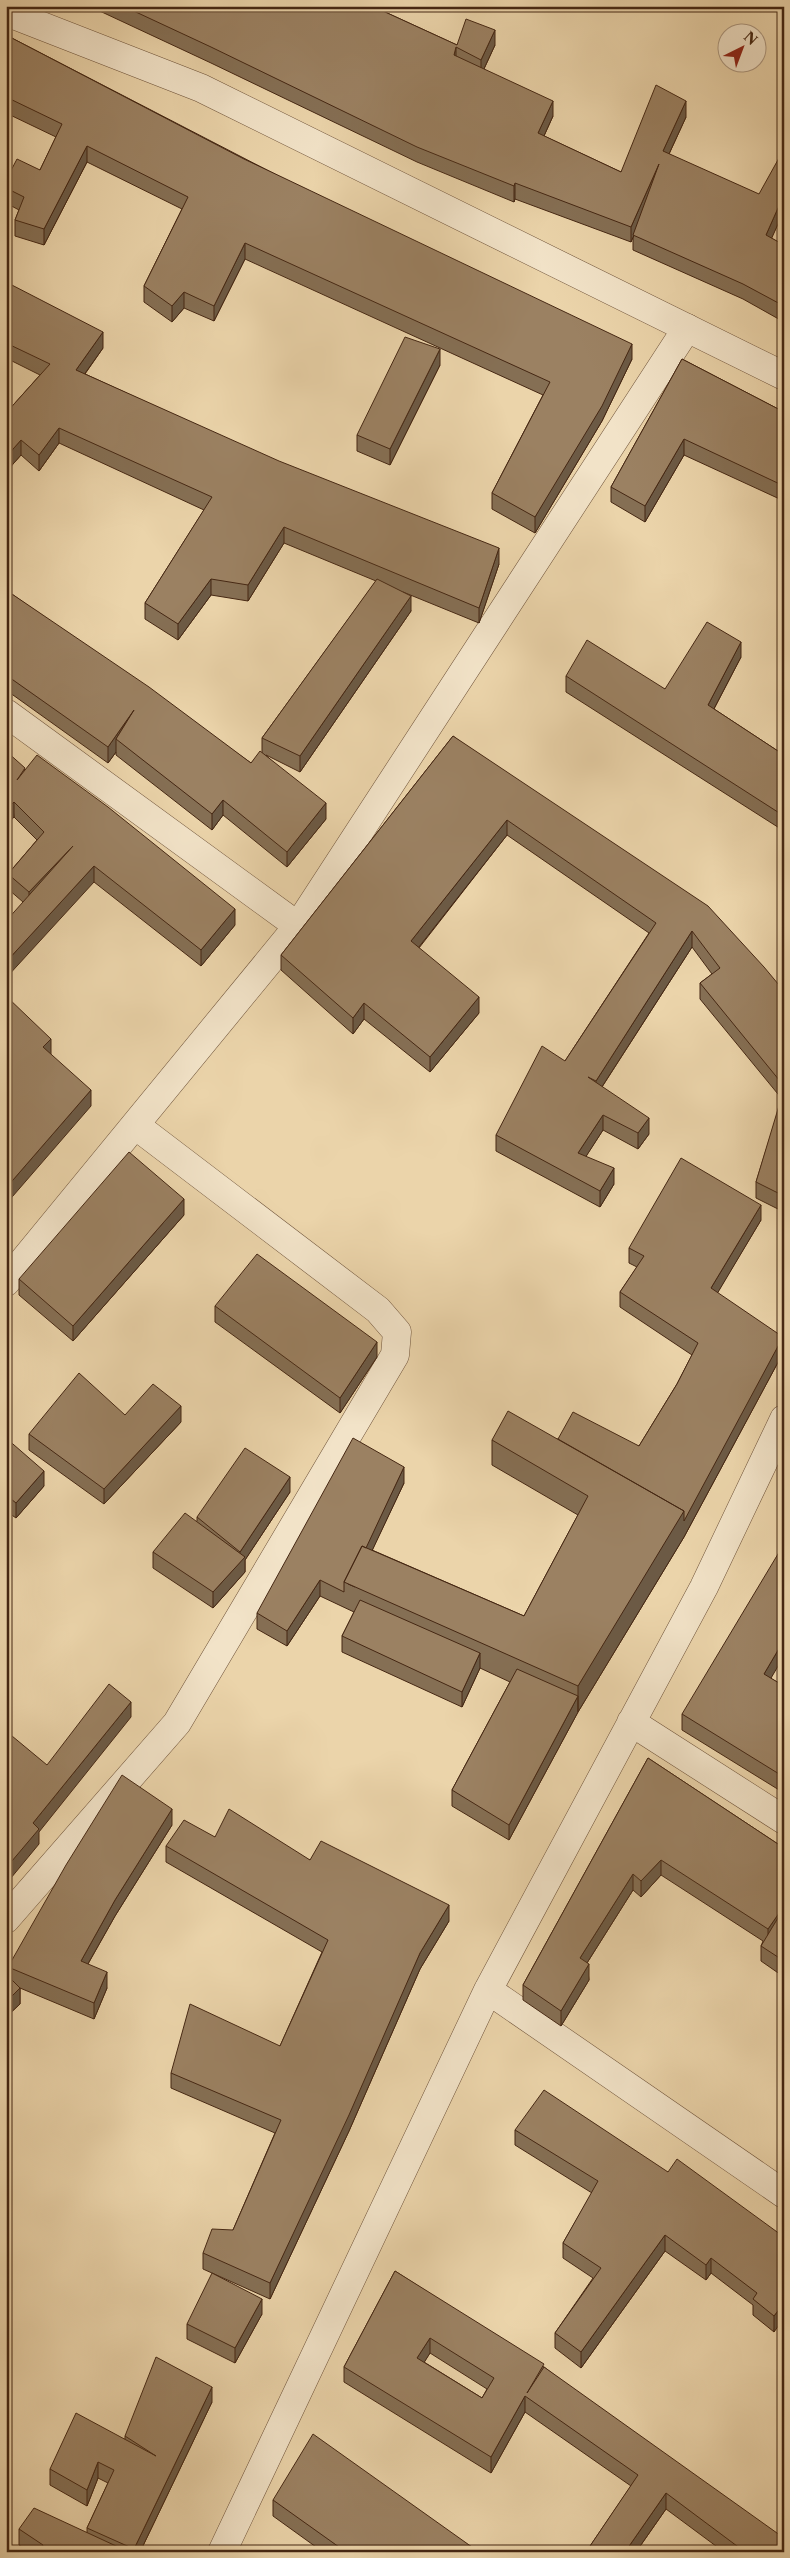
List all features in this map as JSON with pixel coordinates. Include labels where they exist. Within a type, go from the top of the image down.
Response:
[{"type":"street","points":[[6,12],[202,88],[784,376]]},
{"type":"street","points":[[6,1282],[298,926],[687,328]]},
{"type":"street","points":[[6,713],[298,926]]},
{"type":"street","points":[[6,1919],[177,1723],[395,1356],[396,1332],[378,1310],[135,1125]]},
{"type":"street","points":[[222,2552],[488,1990],[704,1587],[784,1419]]},
{"type":"street","points":[[631,1722],[784,1820]]},
{"type":"street","points":[[488,1990],[784,2194]]},
{"type":"building","points":[[123,6],[372,6],[457,45],[466,19],[495,30],[481,60],[456,47],[454,55],[553,101],[538,133],[621,172],[656,85],[686,101],[663,151],[759,194],[784,149],[784,200],[778,208],[766,235],[784,245],[784,306],[743,284],[633,235],[659,164],[631,227],[515,183],[514,186],[417,147]]},
{"type":"building","points":[[6,35],[244,159],[632,344],[602,406],[535,517],[492,493],[550,382],[245,243],[214,306],[184,292],[172,306],[144,286],[188,197],[87,146],[44,229],[15,220],[24,197],[6,188],[6,180],[17,159],[40,170],[62,124],[6,97]]},
{"type":"building","points":[[6,282],[103,332],[76,370],[279,461],[499,548],[479,608],[284,527],[248,585],[211,579],[178,624],[145,603],[212,497],[59,428],[39,455],[21,440],[6,457],[6,413],[50,364],[6,343]]},
{"type":"building","points":[[405,337],[440,349],[390,449],[357,435]]},
{"type":"building","points":[[682,359],[784,412],[784,486],[684,439],[645,506],[611,487]]},
{"type":"building","points":[[377,579],[411,596],[300,756],[262,738]]},
{"type":"building","points":[[6,590],[149,687],[251,763],[260,751],[326,803],[287,852],[223,800],[212,814],[116,739],[134,710],[108,747],[6,675]]},
{"type":"building","points":[[707,622],[741,642],[708,705],[784,755],[784,816],[566,676],[587,640],[665,689]]},
{"type":"building","points":[[453,736],[708,906],[784,991],[784,1086],[700,983],[720,968],[692,931],[596,1081],[588,1077],[649,1118],[638,1133],[603,1115],[578,1153],[614,1168],[600,1191],[496,1135],[542,1046],[565,1061],[656,923],[507,820],[411,941],[479,997],[430,1057],[364,1003],[353,1018],[281,955]]},
{"type":"building","points":[[6,751],[25,768],[17,780],[37,755],[108,807],[235,909],[201,950],[94,866],[6,962],[6,921],[73,846],[29,892],[8,874],[44,832],[14,802],[6,810]]},
{"type":"building","points":[[6,996],[51,1039],[43,1047],[91,1090],[6,1188],[6,1088],[9,1086],[6,1084]]},
{"type":"building","points":[[781,1099],[784,1100],[784,1196],[756,1182]]},
{"type":"building","points":[[129,1152],[184,1199],[73,1326],[19,1279]]},
{"type":"building","points":[[681,1158],[761,1205],[711,1288],[783,1337],[684,1521],[684,1511],[558,1439],[573,1412],[639,1446],[677,1384],[698,1343],[620,1292],[644,1256],[629,1248]]},
{"type":"building","points":[[257,1254],[377,1342],[340,1398],[215,1306]]},
{"type":"building","points":[[79,1373],[125,1415],[153,1384],[181,1406],[104,1489],[29,1434]]},
{"type":"building","points":[[508,1411],[684,1511],[578,1686],[344,1582],[362,1546],[524,1616],[588,1496],[492,1440]]},
{"type":"building","points":[[6,1438],[44,1471],[16,1503],[6,1495]]},
{"type":"building","points":[[353,1438],[404,1467],[366,1548],[362,1546],[344,1582],[344,1592],[320,1580],[287,1631],[257,1613]]},
{"type":"building","points":[[245,1448],[290,1477],[240,1552],[197,1517]]},
{"type":"building","points":[[185,1513],[245,1557],[213,1592],[153,1552]]},
{"type":"building","points":[[784,1544],[784,1640],[764,1674],[784,1686],[784,1777],[682,1714]]},
{"type":"building","points":[[360,1600],[480,1653],[462,1692],[342,1636]]},
{"type":"building","points":[[517,1669],[578,1696],[509,1825],[452,1790]]},
{"type":"building","points":[[109,1684],[131,1702],[33,1823],[39,1829],[6,1868],[6,1731],[47,1765]]},
{"type":"building","points":[[648,1758],[784,1848],[784,1906],[768,1929],[661,1860],[641,1881],[633,1874],[580,1958],[589,1964],[561,2011],[523,1985]]},
{"type":"building","points":[[122,1775],[172,1809],[115,1900],[81,1961],[107,1972],[94,2003],[8,1967],[66,1865]]},
{"type":"building","points":[[229,1809],[310,1860],[321,1841],[449,1905],[420,1953],[349,2115],[270,2283],[203,2253],[212,2229],[233,2230],[281,2120],[171,2073],[190,2004],[280,2046],[328,1940],[166,1846],[184,1820],[215,1837]]},
{"type":"building","points":[[784,1908],[784,1961],[761,1946]]},
{"type":"building","points":[[6,1974],[20,1988],[6,2002]]},
{"type":"building","points":[[544,2090],[668,2172],[677,2159],[784,2237],[784,2303],[774,2316],[753,2299],[757,2293],[711,2258],[706,2265],[665,2235],[581,2352],[555,2333],[601,2268],[563,2243],[598,2181],[515,2130]]},
{"type":"building","points":[[395,2271],[544,2364],[527,2393],[544,2367],[784,2538],[784,2552],[745,2552],[666,2493],[625,2552],[586,2552],[638,2475],[525,2396],[491,2457],[344,2367]],"holes":[[[430,2338],[494,2378],[482,2398],[417,2358]]]},
{"type":"building","points":[[212,2273],[262,2299],[235,2348],[187,2324]]},
{"type":"building","points":[[156,2357],[212,2387],[134,2549],[87,2528],[114,2470],[98,2462],[87,2490],[50,2469],[76,2413],[156,2456],[125,2436]]},
{"type":"building","points":[[313,2434],[479,2552],[346,2552],[273,2500]]},
{"type":"building","points":[[34,2508],[129,2552],[40,2552],[43,2545],[19,2529]]}]
